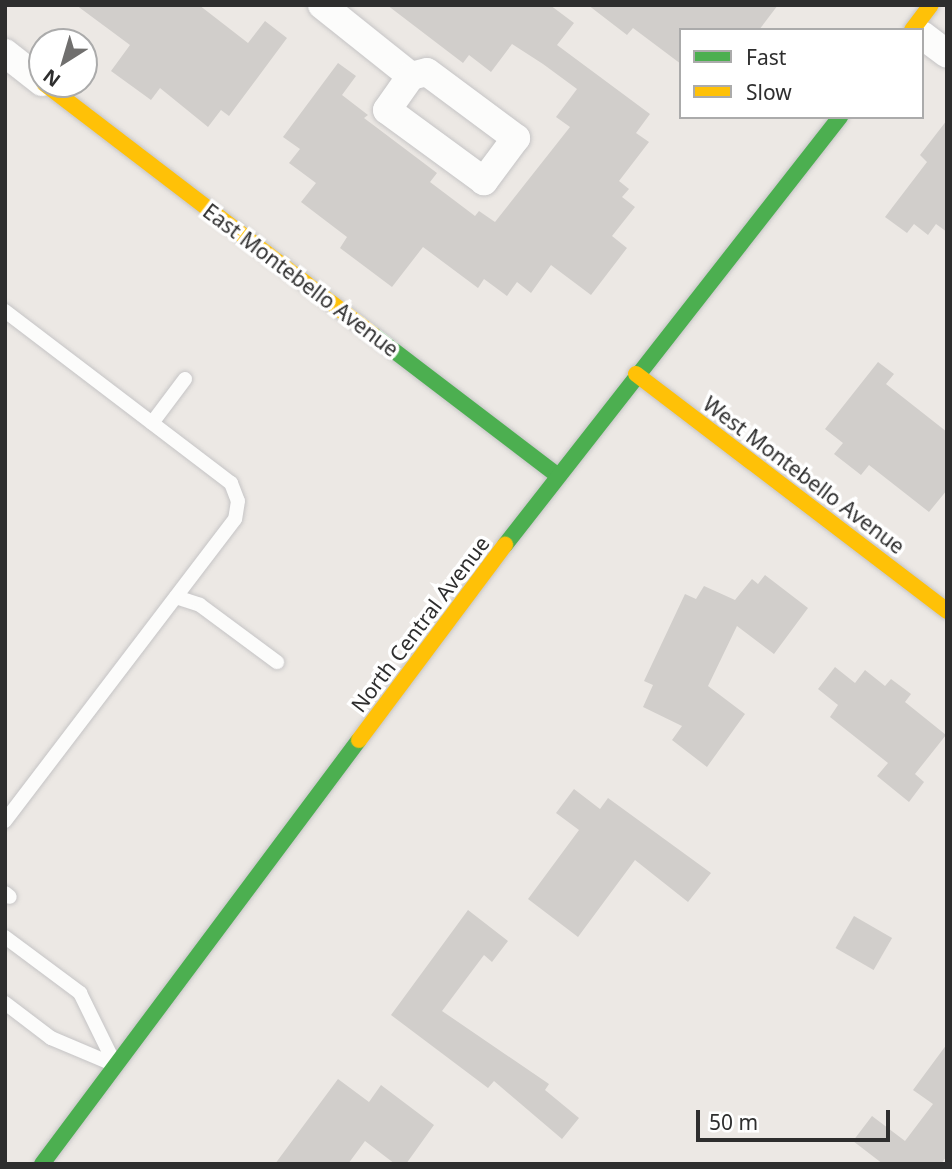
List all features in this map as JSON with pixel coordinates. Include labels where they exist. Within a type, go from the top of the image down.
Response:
[{"type":"main road","points":[[918,28],[931,5]]},
{"type":"main road","name":"East Montebello Avenue","points":[[63,98],[557,475]]},
{"type":"main road","name":"North Central Avenue","points":[[42,1164],[557,475],[838,119]]},
{"type":"main road","name":"West Montebello Avenue","points":[[636,374],[947,611]]},
{"type":"street","points":[[322,5],[411,76]]},
{"type":"street","points":[[924,37],[947,54]]},
{"type":"street","name":"East Montebello Avenue","points":[[5,53],[28,71]]},
{"type":"lane","points":[[5,311],[231,483],[239,501],[235,519],[5,821]]},
{"type":"lane","points":[[152,423],[185,379]]},
{"type":"lane","points":[[176,597],[200,605],[277,662]]},
{"type":"lane","points":[[5,937],[80,993],[116,1066]]},
{"type":"lane","points":[[5,1003],[51,1038],[116,1066]]},
{"type":"building","points":[[76,5],[199,5],[248,43],[265,21],[287,38],[229,116],[221,110],[208,127],[160,88],[151,100],[111,71],[130,45]]},
{"type":"building","points":[[387,5],[550,5],[574,23],[557,45],[650,114],[636,133],[649,142],[619,181],[629,189],[622,197],[635,207],[612,236],[627,248],[591,295],[551,265],[531,293],[517,282],[507,296],[484,279],[478,288],[423,247],[392,287],[340,248],[347,237],[301,202],[316,183],[289,163],[300,149],[283,137],[338,63],[356,76],[342,95],[368,115],[364,118],[437,173],[430,182],[475,216],[479,211],[495,222],[570,127],[556,117],[577,89],[543,64],[512,44],[491,72],[469,55],[463,63]]},
{"type":"building","points":[[588,5],[778,5],[761,28],[679,28],[679,62],[633,28],[627,35]]},
{"type":"building","points":[[947,120],[947,232],[936,224],[928,235],[914,224],[907,233],[885,217],[927,162],[920,155]]},
{"type":"building","points":[[878,362],[894,374],[886,384],[947,432],[947,490],[929,512],[869,465],[861,475],[834,454],[843,443],[825,429]]},
{"type":"building","points":[[765,575],[808,608],[774,654],[737,626],[708,686],[745,714],[707,767],[672,740],[682,726],[643,707],[653,685],[644,681],[685,594],[696,599],[704,586],[735,600],[752,579],[758,584]]},
{"type":"building","points":[[835,667],[855,683],[865,670],[885,686],[891,679],[911,694],[905,702],[946,735],[915,774],[924,782],[909,802],[877,776],[888,763],[830,717],[838,705],[818,689]]},
{"type":"building","points":[[574,789],[600,809],[608,798],[711,873],[688,902],[635,860],[578,937],[528,899],[579,830],[556,813]]},
{"type":"building","points":[[468,910],[508,941],[492,962],[484,955],[442,1011],[549,1084],[545,1090],[579,1118],[562,1139],[494,1081],[488,1088],[391,1015]]},
{"type":"building","points":[[854,916],[892,938],[874,970],[836,948]]},
{"type":"building","points":[[947,1044],[947,1156],[941,1164],[883,1164],[853,1141],[872,1116],[905,1141],[933,1104],[913,1090]]},
{"type":"building","points":[[338,1079],[369,1102],[381,1085],[434,1125],[406,1164],[395,1164],[365,1141],[348,1164],[275,1164]]},
{"type":"traffic: fast","points":[[505,545],[838,119]]},
{"type":"traffic: fast","points":[[372,334],[557,475]]},
{"type":"traffic: fast","points":[[42,1164],[359,740]]},
{"type":"traffic: slow","points":[[914,28],[931,5]]},
{"type":"traffic: slow","points":[[63,98],[372,334]]},
{"type":"traffic: slow","points":[[636,374],[947,611]]},
{"type":"traffic: slow","points":[[359,740],[505,545]]}]
